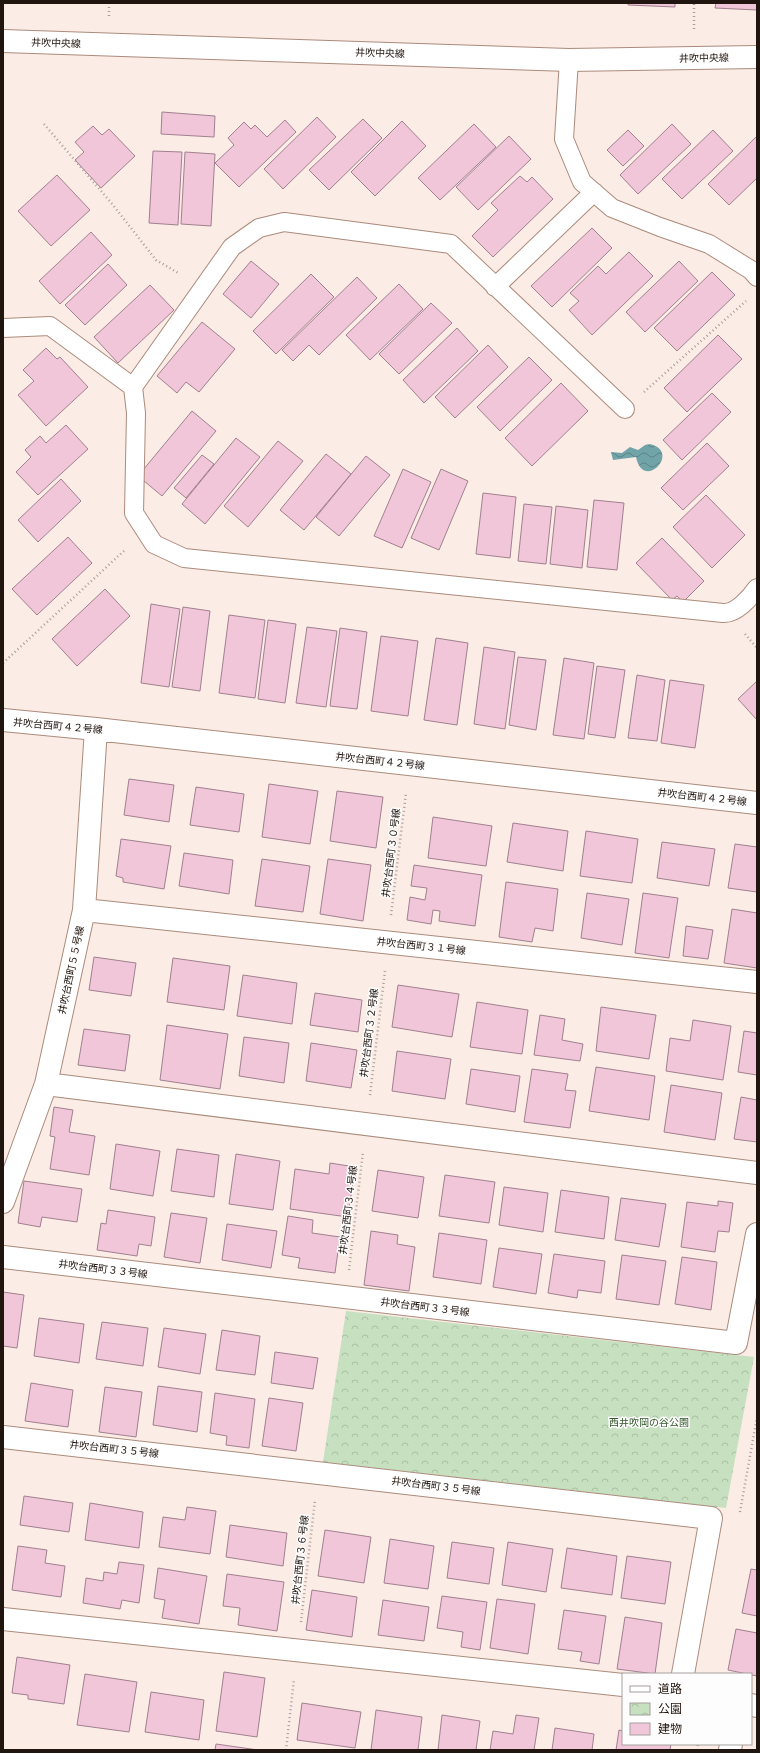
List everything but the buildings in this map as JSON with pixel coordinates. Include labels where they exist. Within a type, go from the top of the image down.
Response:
[{"type":"street","name":"井吹中央線","points":[[3,41],[569,60],[757,57]]},
{"type":"street","name":"井吹台西町４２号線","points":[[3,720],[96,729],[757,803]]},
{"type":"street","name":"井吹台西町５５号線","points":[[3,1202],[46,1084],[84,910],[96,729]]},
{"type":"street","name":"井吹台西町３１号線","points":[[84,910],[757,982]]},
{"type":"street","points":[[46,1084],[757,1173]]},
{"type":"street","name":"井吹台西町３３号線","points":[[3,1257],[736,1343],[757,1234]]},
{"type":"street","name":"井吹台西町３５号線","points":[[3,1437],[711,1518],[683,1673]]},
{"type":"street","points":[[3,1619],[622,1685]]},
{"type":"lane","points":[[569,60],[564,139],[582,182],[612,208],[709,244],[752,270],[757,277]]},
{"type":"lane","points":[[495,287],[594,192]]},
{"type":"lane","points":[[626,408],[495,287],[451,244],[284,222],[259,228],[232,247],[133,387],[136,413],[134,513],[154,544],[184,558],[728,614],[749,599],[757,588]]},
{"type":"lane","points":[[3,328],[50,326],[133,387]]},
{"type":"path","points":[[44,124],[113,205],[156,260],[203,288]]},
{"type":"path","points":[[626,408],[751,297]]},
{"type":"path","points":[[3,663],[146,530]]},
{"type":"path","name":"井吹台西町３０号線","points":[[388,943],[410,764]]},
{"type":"path","name":"井吹台西町３２号線","points":[[366,1124],[388,943]]},
{"type":"path","name":"井吹台西町３４号線","points":[[345,1297],[366,1124]]},
{"type":"path","name":"井吹台西町３６号線","points":[[286,1750],[318,1473]]},
{"type":"green space","name":"西井吹岡の谷公園","points":[[346,1311],[754,1357],[726,1508],[323,1462]]},
{"type":"water","points":[[650,444],[659,448],[662,454],[658,467],[652,470],[646,471],[640,467],[636,457],[613,460],[611,452],[622,453],[630,447],[638,450],[645,445]]}]
